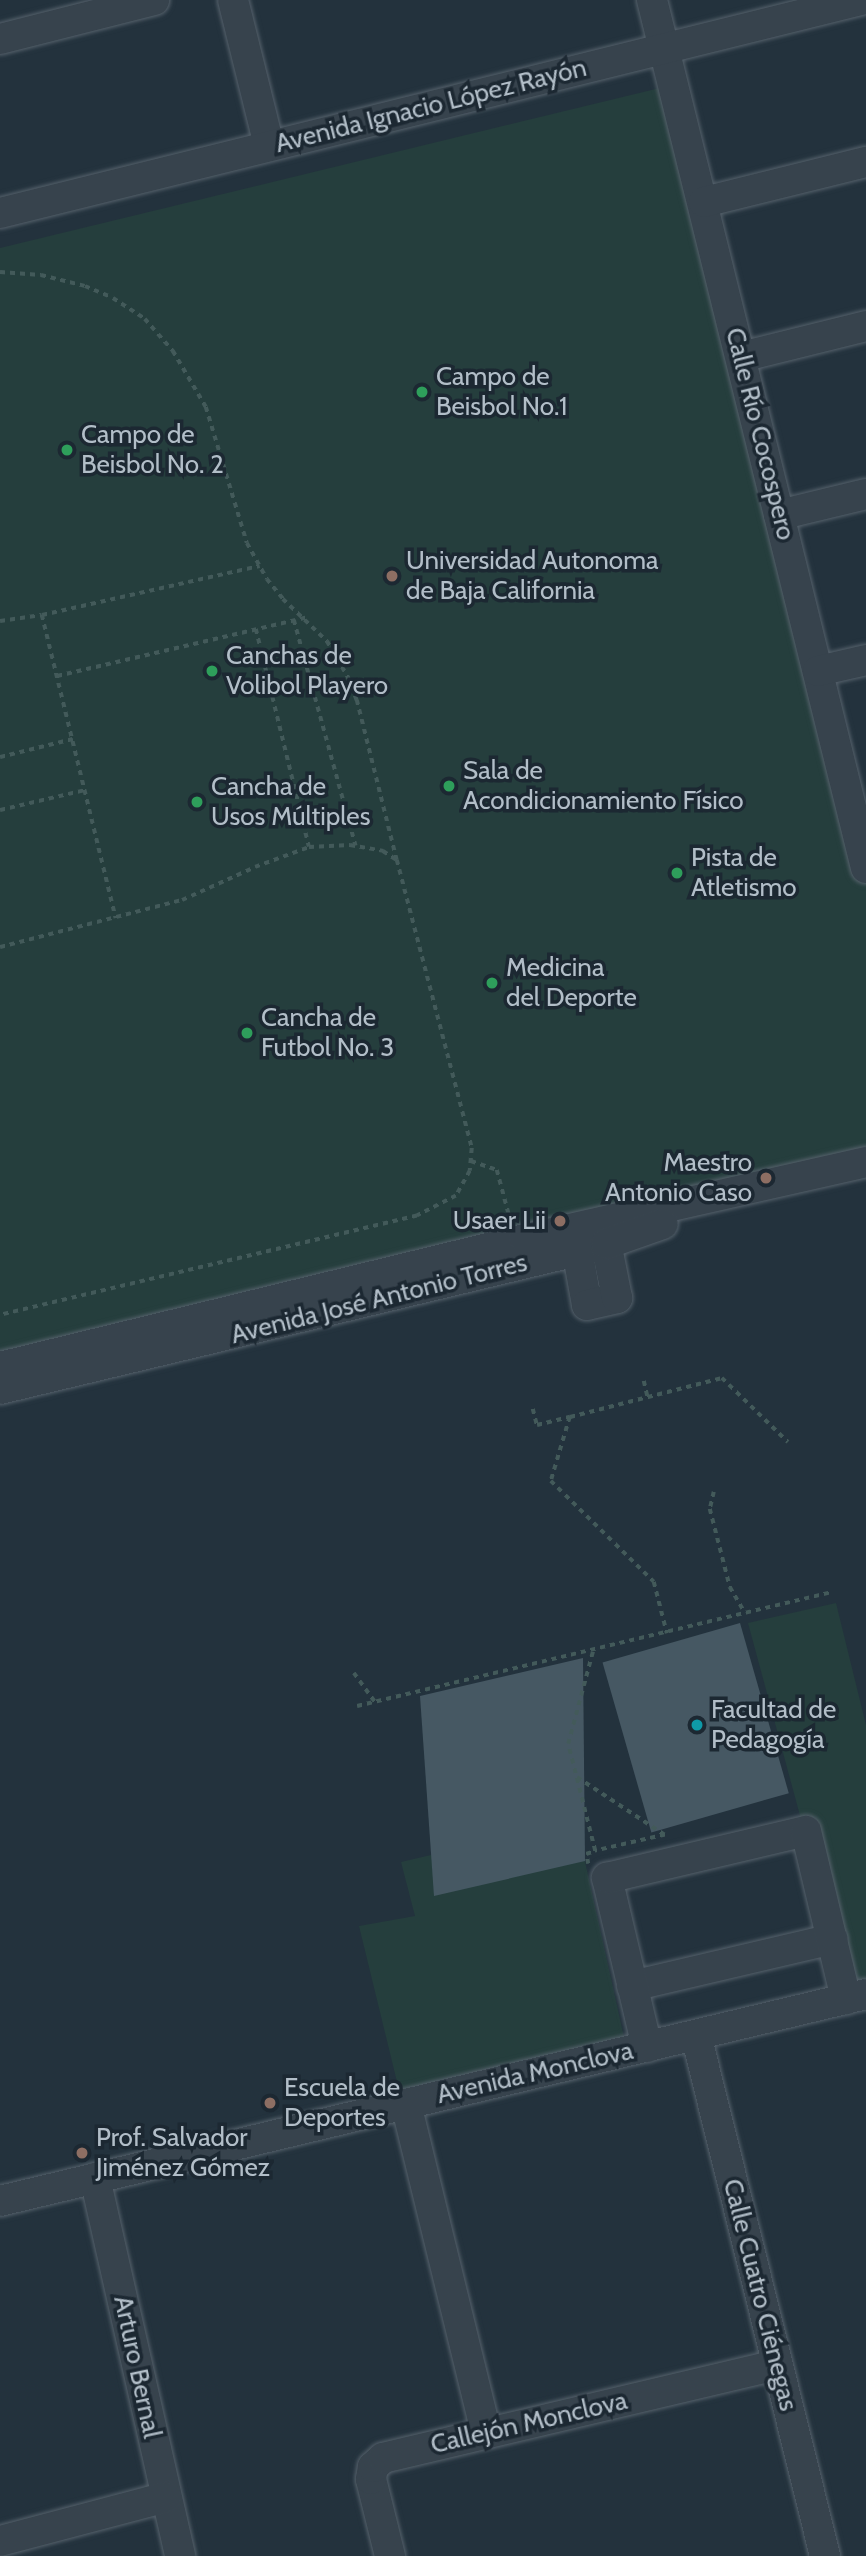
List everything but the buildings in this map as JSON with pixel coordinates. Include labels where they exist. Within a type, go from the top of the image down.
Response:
[{"type":"street","points":[[0,39],[154,0]]},
{"type":"street","points":[[233,0],[269,146]]},
{"type":"street","name":"Calle Río Cocospero","points":[[652,0],[818,671],[861,829],[866,869]]},
{"type":"street","name":"Avenida Ignacio López Rayón","points":[[0,213],[862,0]]},
{"type":"street","points":[[704,202],[866,162]]},
{"type":"street","points":[[741,357],[866,326]]},
{"type":"street","points":[[779,515],[866,494]]},
{"type":"street","points":[[818,671],[866,660]]},
{"type":"street","name":"Avenida José Antonio Torres","points":[[0,1389],[88,1357],[589,1236],[750,1188],[866,1162]]},
{"type":"street","points":[[589,1236],[617,1298],[587,1305],[589,1236]]},
{"type":"street","name":"Avenida José Antonio Torres","points":[[0,1367],[88,1357]]},
{"type":"street","points":[[648,2047],[607,1878],[806,1831],[832,1939],[856,1997]]},
{"type":"street","points":[[632,1986],[832,1939]]},
{"type":"street","name":"Avenida Monclova","points":[[0,2201],[856,1997]]},
{"type":"street","name":"Calle Cuatro Ciénegas","points":[[696,2035],[825,2556]]},
{"type":"street","points":[[406,2104],[486,2433]]},
{"type":"street","name":"Arturo Bernal","points":[[95,2178],[180,2556]]},
{"type":"street","name":"Callejón Monclova","points":[[390,2556],[371,2479],[373,2467],[383,2458],[777,2365]]},
{"type":"street","points":[[4,2546],[166,2497]]},
{"type":"path","points":[[0,272],[41,275],[85,286],[145,318],[173,351],[206,407],[247,543],[284,599],[327,641],[353,688],[472,1148],[470,1171],[456,1196],[417,1216],[0,1315]]},
{"type":"path","points":[[0,621],[42,615],[260,566]]},
{"type":"path","points":[[42,615],[116,918]]},
{"type":"path","points":[[57,676],[305,618]]},
{"type":"path","points":[[294,620],[356,846]]},
{"type":"path","points":[[256,629],[309,847]]},
{"type":"path","points":[[0,757],[73,739]]},
{"type":"path","points":[[0,810],[85,790]]},
{"type":"path","points":[[0,947],[182,900],[255,867],[309,847],[356,846],[383,851],[397,860]]},
{"type":"path","points":[[471,1161],[497,1170],[511,1222]]},
{"type":"path","points":[[533,1409],[537,1424],[722,1378],[788,1442]]},
{"type":"path","points":[[644,1381],[648,1398]]},
{"type":"path","points":[[570,1417],[551,1481],[654,1582],[667,1633]]},
{"type":"path","points":[[714,1492],[710,1509],[730,1587],[745,1613]]},
{"type":"path","points":[[357,1706],[831,1592]]},
{"type":"path","points":[[593,1650],[568,1744],[595,1851]]},
{"type":"path","points":[[354,1672],[375,1702]]},
{"type":"path","points":[[575,1776],[665,1835],[586,1854],[589,1867]]},
{"type":"green space","name":"Universidad Autonoma de Baja California","points":[[664,87],[866,879],[866,1161],[0,1364],[0,248]]},
{"type":"green space","points":[[836,1603],[866,1725],[866,1981],[846,1986],[748,1623]]},
{"type":"green space","points":[[576,1821],[624,2037],[399,2090],[359,1926],[415,1916],[401,1862]]},
{"type":"place","name":"Campo de Beisbol No.1","points":[[422,392]]},
{"type":"place","name":"Campo de Beisbol No. 2","points":[[67,450]]},
{"type":"place","name":"Universidad Autonoma de Baja California","points":[[392,576]]},
{"type":"place","name":"Canchas de Volibol Playero","points":[[212,671]]},
{"type":"place","name":"Sala de Acondicionamiento Físico","points":[[449,786]]},
{"type":"place","name":"Cancha de Usos Múltiples","points":[[197,802]]},
{"type":"place","name":"Pista de Atletismo","points":[[677,873]]},
{"type":"place","name":"Medicina del Deporte","points":[[492,983]]},
{"type":"place","name":"Cancha de Futbol No. 3","points":[[247,1033]]},
{"type":"place","name":"Maestro Antonio Caso","points":[[766,1178]]},
{"type":"place","name":"Usaer Lii","points":[[560,1221]]},
{"type":"place","name":"Facultad de Pedagogía","points":[[697,1725]]},
{"type":"place","name":"Escuela de Deportes","points":[[270,2103]]},
{"type":"place","name":"Prof. Salvador Jiménez Gómez","points":[[82,2153]]}]
